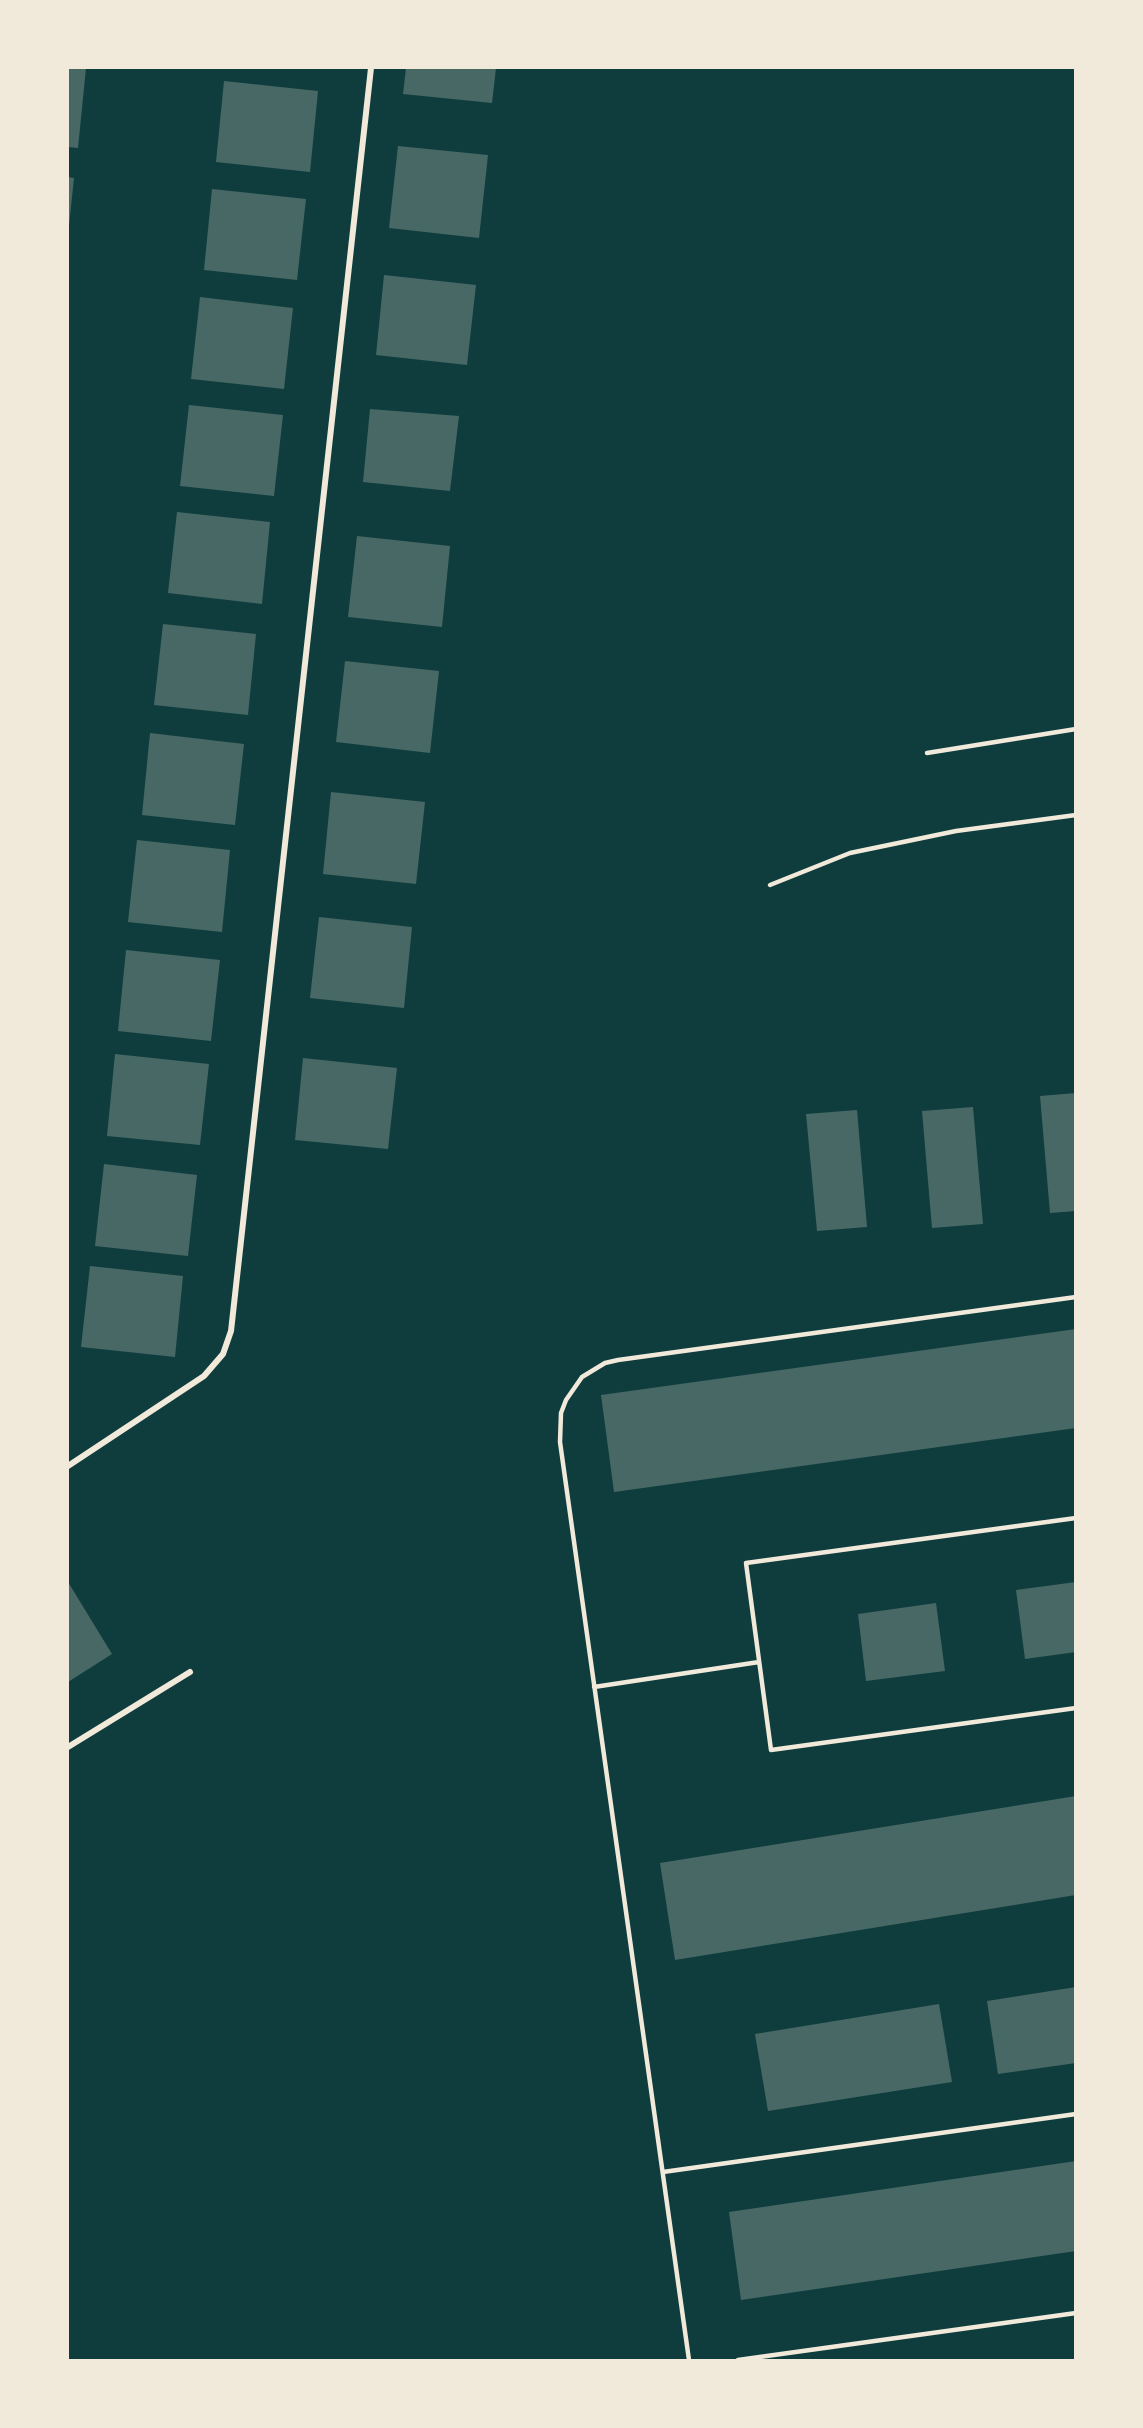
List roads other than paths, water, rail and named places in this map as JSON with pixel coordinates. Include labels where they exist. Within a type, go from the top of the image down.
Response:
[{"type":"street","points":[[68,1466],[204,1376],[223,1354],[231,1331],[370,68]]},
{"type":"street","points":[[68,1747],[190,1672]]},
{"type":"lane","points":[[927,753],[1076,729]]},
{"type":"lane","points":[[770,885],[850,854],[956,831],[1076,815]]},
{"type":"lane","points":[[689,2361],[560,1442],[561,1413],[566,1400],[582,1377],[605,1363],[618,1360],[1076,1297]]},
{"type":"lane","points":[[1076,1518],[746,1563],[771,1750],[1076,1708]]},
{"type":"lane","points":[[594,1687],[759,1662]]},
{"type":"lane","points":[[663,2172],[1076,2114]]},
{"type":"lane","points":[[738,2361],[1076,2313]]}]
